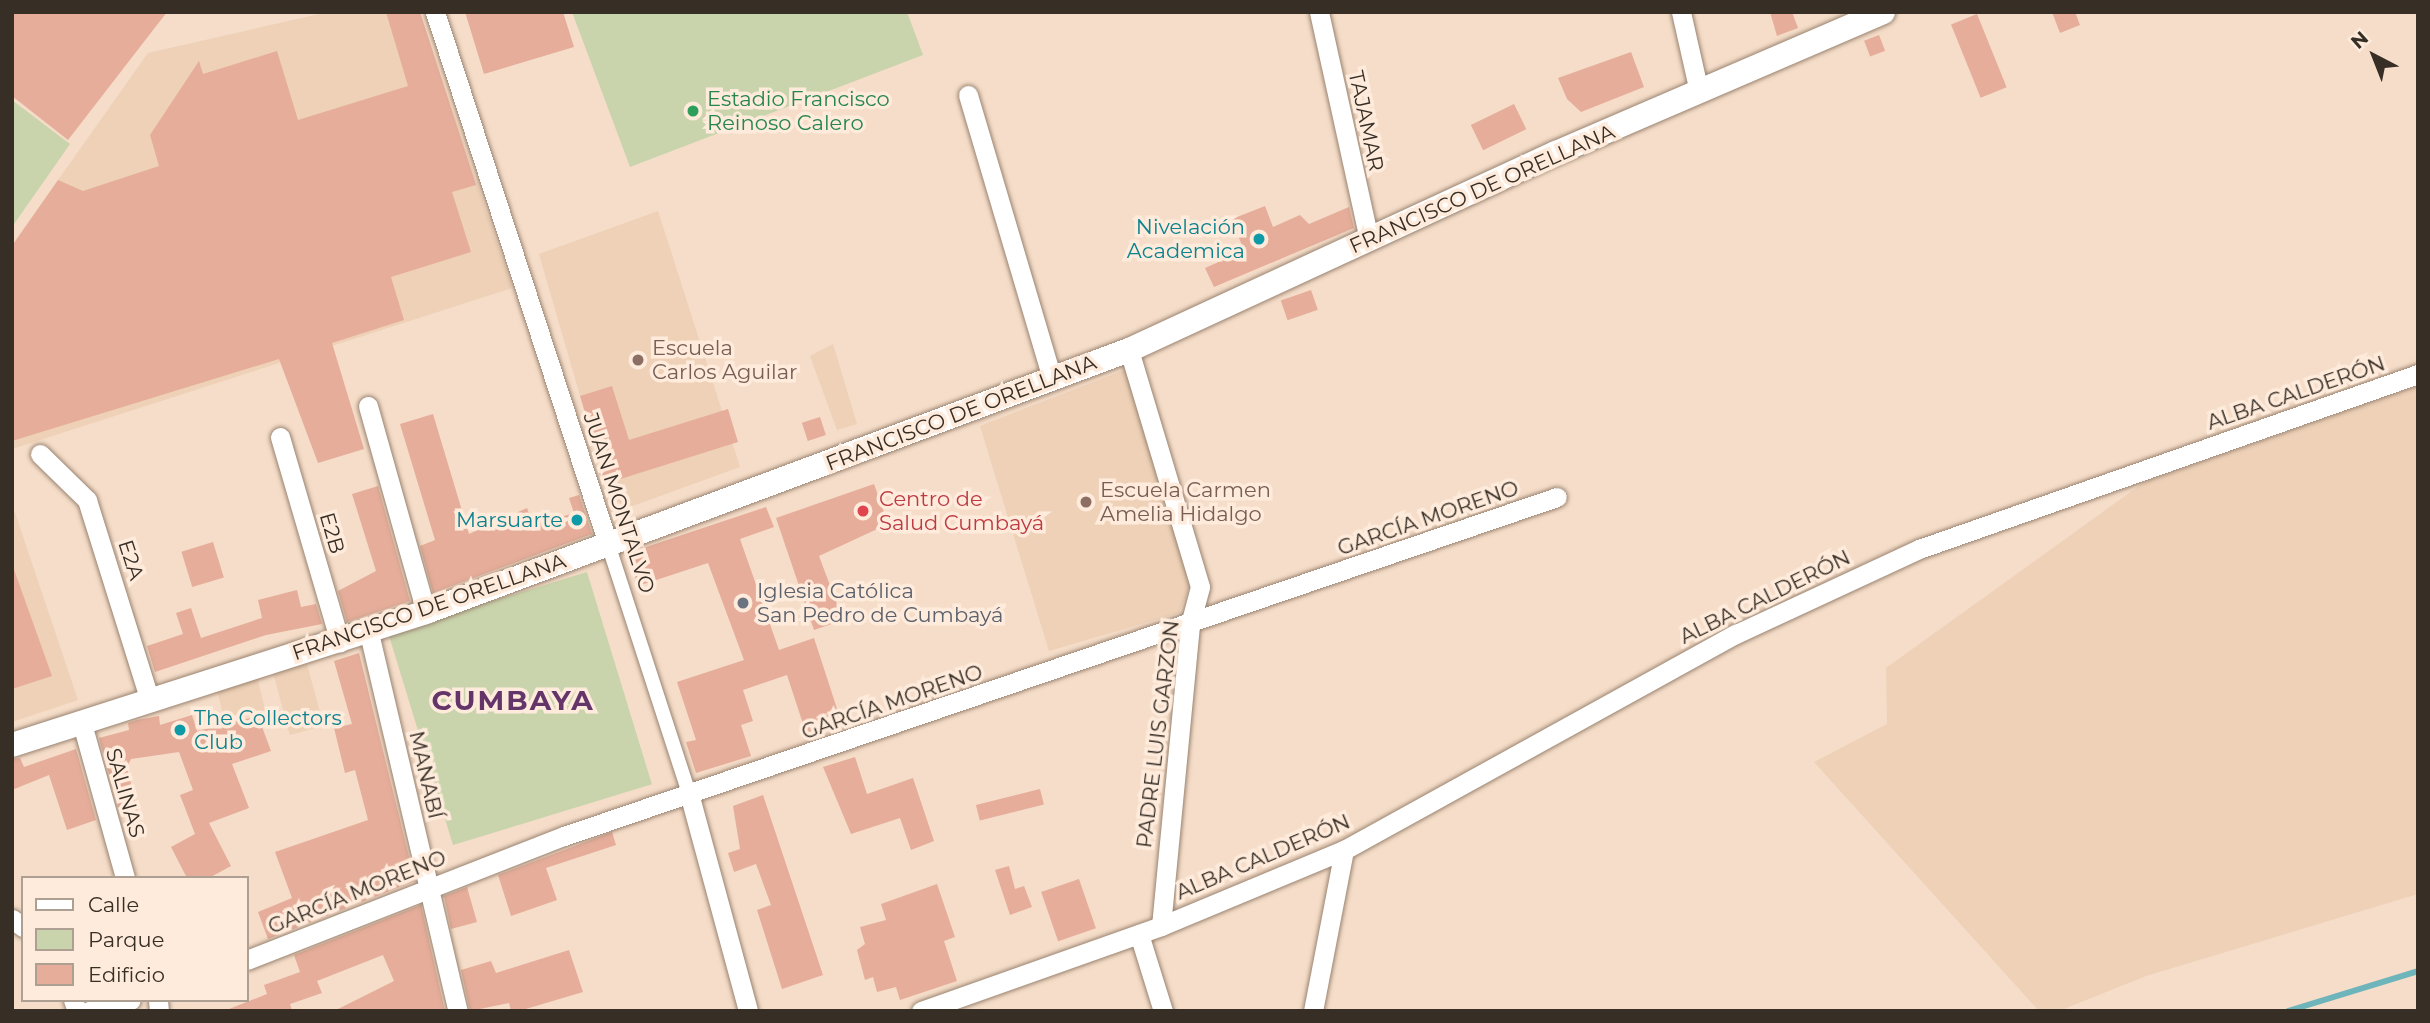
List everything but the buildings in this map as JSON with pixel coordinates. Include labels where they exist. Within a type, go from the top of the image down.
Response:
[{"type":"street","name":"JUAN MONTALVO","points":[[435,12],[690,797],[748,1011]]},
{"type":"street","name":"TAJAMAR","points":[[1319,12],[1369,239]]},
{"type":"street","points":[[1681,12],[1699,92]]},
{"type":"street","name":"FRANCISCO DE ORELLANA","points":[[12,745],[149,698],[369,633],[1129,350],[1369,239],[1883,12]]},
{"type":"street","points":[[968,95],[1052,379]]},
{"type":"street","name":"PADRE LUIS GARZON","points":[[1129,350],[1200,587],[1190,625],[1161,926]]},
{"type":"street","name":"ALBA CALDERÓN","points":[[1139,934],[1344,850],[1804,599],[1919,549],[2418,374]]},
{"type":"street","points":[[368,406],[426,612]]},
{"type":"street","name":"E2B","points":[[280,437],[340,642]]},
{"type":"street","name":"E2A","points":[[40,454],[87,500],[149,698]]},
{"type":"street","name":"GARCÍA MORENO","points":[[248,960],[412,899],[429,886],[1557,497]]},
{"type":"street","name":"MANABÍ","points":[[369,633],[457,1011]]},
{"type":"street","name":"SALINAS","points":[[81,720],[124,876]]},
{"type":"street","points":[[1313,1011],[1344,850]]},
{"type":"street","points":[[921,1011],[954,1005],[1139,934],[1163,1011]]},
{"type":"street","points":[[89,1011],[123,1002]]},
{"type":"shaded area","points":[[328,12],[420,12],[512,288],[12,449],[12,245],[148,53]]},
{"type":"shaded area","name":"Escuela Carlos Aguilar","points":[[658,211],[740,467],[627,508],[609,496],[539,254]]},
{"type":"shaded area","points":[[833,344],[857,424],[837,430],[810,356]]},
{"type":"shaded area","name":"Escuela Carmen Amelia Hidalgo","points":[[1127,369],[1193,578],[1179,613],[1049,651],[980,426]]},
{"type":"shaded area","points":[[2418,386],[2418,894],[2146,976],[2059,1011],[2039,1011],[1814,762],[1887,724],[1886,668],[2143,483]]},
{"type":"shaded area","points":[[12,504],[78,700],[12,722]]},
{"type":"shaded area","points":[[307,664],[324,726],[290,735],[273,673]]},
{"type":"shaded area","points":[[257,677],[265,710],[224,720],[216,687]]},
{"type":"green space","name":"Estadio Francisco Reinoso Calero","points":[[572,12],[907,12],[923,55],[630,167]]},
{"type":"green space","points":[[12,100],[70,144],[12,227]]},
{"type":"green space","points":[[587,572],[652,784],[453,845],[388,633]]},
{"type":"waterway","points":[[2288,1011],[2418,971]]},
{"type":"place","name":"Estadio Francisco Reinoso Calero","points":[[693,111]]},
{"type":"place","name":"Nivelación Academica","points":[[1259,239]]},
{"type":"place","name":"Escuela Carlos Aguilar","points":[[638,360]]},
{"type":"place","name":"Escuela Carmen Amelia Hidalgo","points":[[1086,502]]},
{"type":"place","name":"Centro de Salud Cumbayá","points":[[863,511]]},
{"type":"place","name":"Marsuarte","points":[[577,520]]},
{"type":"place","name":"Iglesia Católica San Pedro de Cumbayá","points":[[743,603]]},
{"type":"place","name":"The Collectors Club","points":[[180,730]]},
{"type":"district","name":"CUMBAYA","points":[[513,700]]}]
